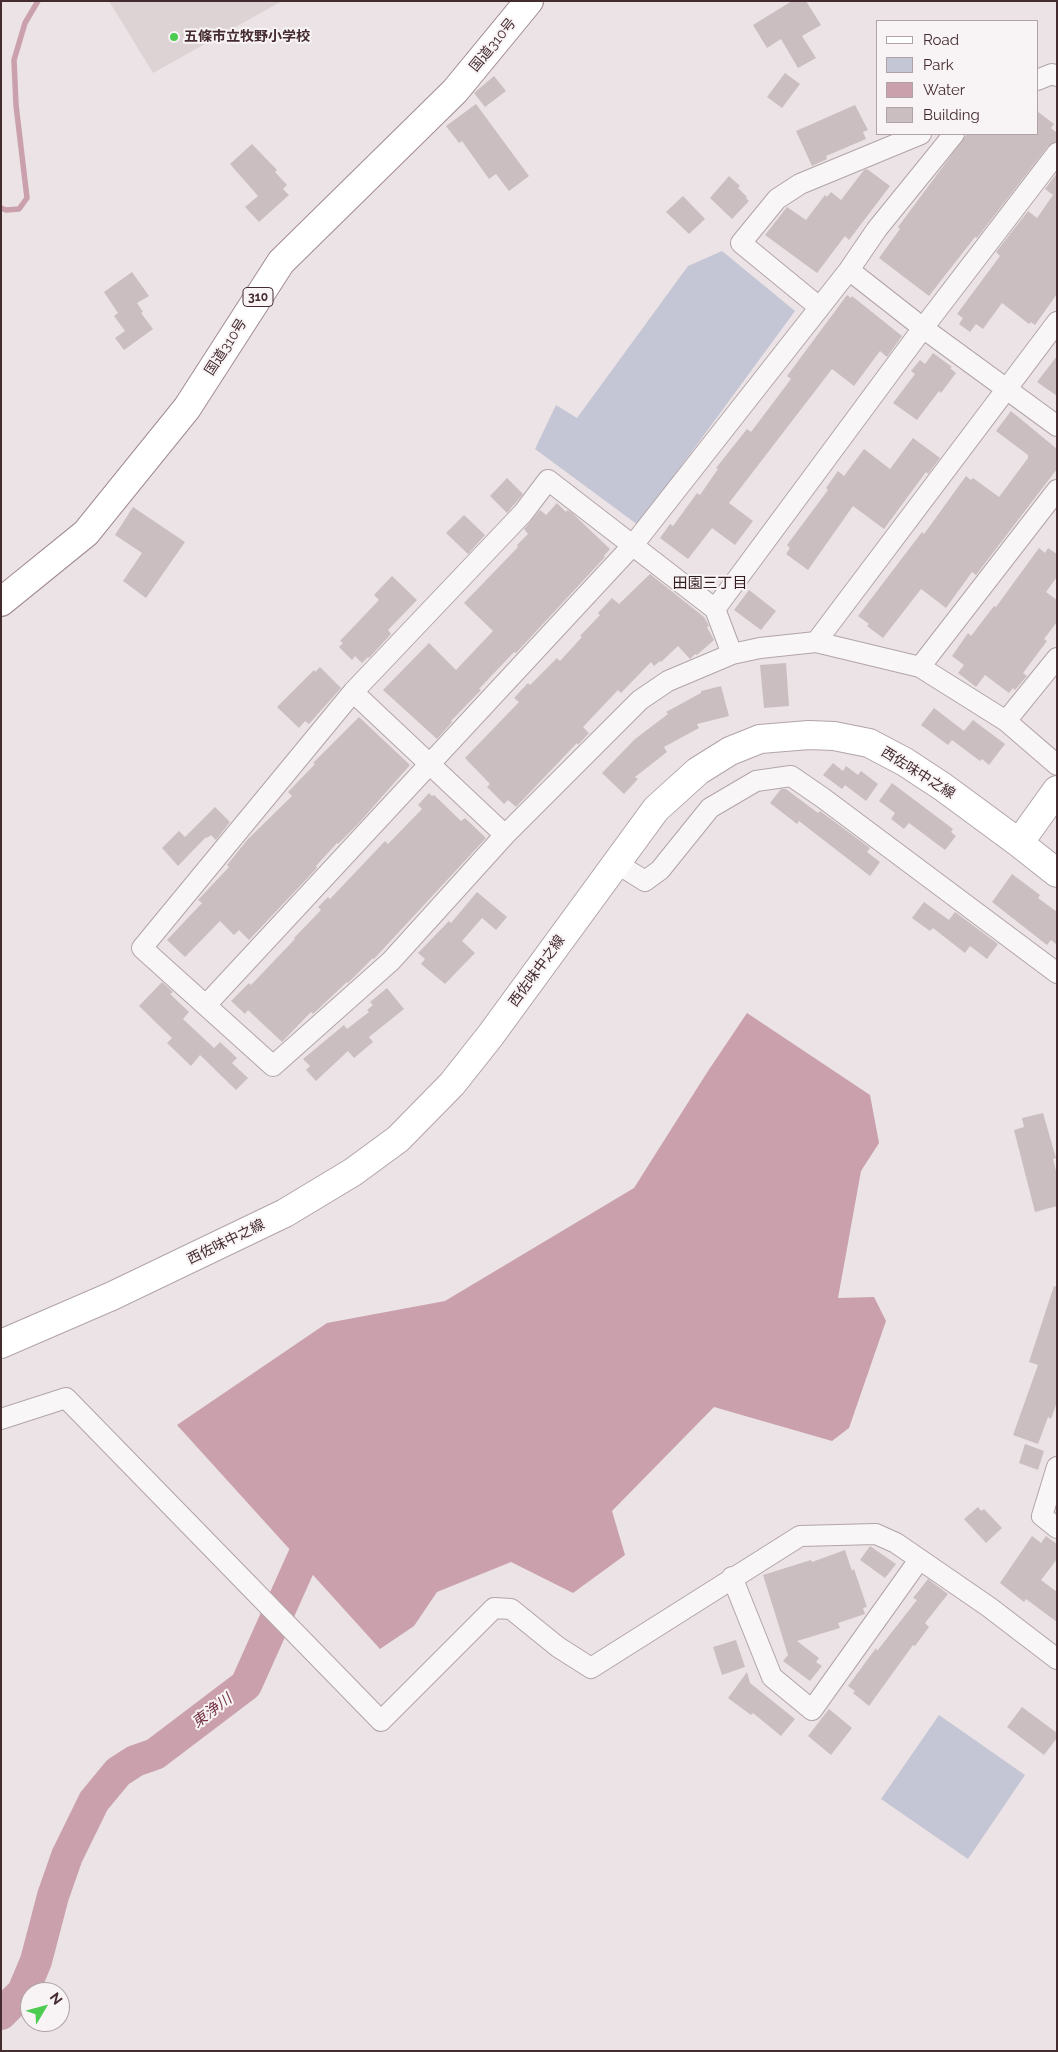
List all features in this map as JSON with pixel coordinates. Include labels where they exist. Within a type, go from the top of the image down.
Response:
[{"type":"main road","name":"国道310号","points":[[1,602],[86,533],[187,408],[281,262],[455,92],[529,1]]},
{"type":"main road","name":"西佐味中之線","points":[[1,1344],[130,1288],[286,1213],[353,1172],[398,1139],[452,1084],[490,1036],[656,809],[698,771],[730,752],[760,740],[809,735],[834,736],[869,743],[942,786],[1020,843],[1057,873]]},
{"type":"main road","points":[[1020,843],[1057,790]]},
{"type":"street","points":[[1038,80],[1052,74],[1057,76]]},
{"type":"street","points":[[819,307],[741,243],[777,199],[800,184],[919,135]]},
{"type":"street","points":[[206,1005],[633,545],[849,270],[877,229],[953,135]]},
{"type":"street","points":[[715,609],[923,328],[1057,153]]},
{"type":"street","points":[[849,270],[923,328],[1057,426]]},
{"type":"street","points":[[816,642],[1005,388],[1057,322]]},
{"type":"street","points":[[732,654],[715,609],[548,480],[523,513],[353,692],[142,948],[273,1066],[391,961],[505,835],[640,700],[668,681],[732,654],[760,648],[816,642],[920,667],[1006,722],[1057,765]]},
{"type":"street","points":[[920,667],[1057,490]]},
{"type":"street","points":[[1006,722],[1057,658]]},
{"type":"street","points":[[353,692],[431,763],[505,835]]},
{"type":"street","points":[[616,863],[645,882],[660,870],[710,808],[756,781],[791,776],[1057,973]]},
{"type":"street","points":[[1,1419],[66,1398],[382,1721],[494,1608],[511,1609],[558,1647],[591,1668],[732,1577],[800,1536],[876,1534],[896,1543],[1055,1653]]},
{"type":"street","points":[[1057,1467],[1042,1516],[1057,1528]]},
{"type":"street","points":[[732,1577],[772,1677],[812,1710],[919,1560]]},
{"type":"shaded area","name":"五條市立牧野小学校","points":[[109,1],[282,1],[153,73]]},
{"type":"green space","points":[[722,251],[795,311],[638,525],[535,449],[556,405],[577,418],[688,266]]},
{"type":"green space","points":[[939,1715],[1025,1775],[968,1859],[881,1799]]},
{"type":"water","points":[[747,1013],[870,1095],[879,1143],[861,1171],[838,1298],[874,1297],[886,1321],[849,1428],[832,1441],[714,1407],[612,1511],[625,1555],[573,1593],[511,1562],[437,1592],[414,1626],[380,1649],[177,1425],[327,1323],[445,1301],[634,1188]]},
{"type":"building","points":[[792,1],[806,1],[821,25],[802,36],[816,58],[798,68],[781,39],[767,48],[753,25]]},
{"type":"building","points":[[785,73],[800,84],[782,108],[767,97]]},
{"type":"building","points":[[494,76],[506,91],[485,107],[474,93]]},
{"type":"building","points":[[476,104],[529,176],[509,191],[496,174],[489,179],[462,141],[459,143],[446,126]]},
{"type":"building","points":[[855,105],[868,130],[863,132],[866,139],[826,156],[827,159],[812,166],[796,131]]},
{"type":"building","points":[[1038,112],[1054,124],[1051,128],[1057,133],[1057,141],[1048,146],[977,238],[975,237],[929,296],[879,258],[900,229],[898,227],[966,135],[1038,135]]},
{"type":"building","points":[[252,144],[277,170],[275,172],[287,185],[283,189],[289,195],[259,222],[245,207],[258,196],[230,164]]},
{"type":"building","points":[[867,169],[890,186],[849,240],[845,236],[817,273],[765,235],[787,207],[806,220],[825,195],[827,197],[831,192],[841,200],[864,170]]},
{"type":"building","points":[[1057,173],[1057,294],[1035,325],[1031,322],[1029,324],[1002,303],[983,329],[976,324],[970,332],[959,324],[963,318],[957,314],[1000,256],[996,252],[1028,211],[1037,218],[1053,195],[1045,189]]},
{"type":"building","points":[[729,176],[740,186],[738,188],[749,201],[732,219],[710,198]]},
{"type":"building","points":[[683,196],[705,219],[689,234],[666,212]]},
{"type":"building","points":[[132,272],[149,296],[137,303],[143,312],[141,313],[153,329],[124,350],[115,338],[125,331],[114,316],[118,313],[104,292]]},
{"type":"building","points":[[847,295],[851,298],[852,296],[902,336],[887,357],[880,351],[854,386],[832,369],[729,503],[753,521],[735,545],[712,528],[688,559],[660,538],[670,524],[673,526],[697,493],[700,495],[718,469],[716,468],[747,429],[751,432],[791,379],[787,376]]},
{"type":"building","points":[[933,353],[952,367],[950,368],[956,373],[941,393],[939,391],[917,420],[893,403],[915,374],[911,371],[920,360],[925,364]]},
{"type":"building","points":[[1057,356],[1057,396],[1037,382]]},
{"type":"building","points":[[1011,411],[1057,449],[1057,469],[976,575],[972,572],[946,608],[921,589],[883,638],[867,626],[869,624],[858,616],[922,532],[924,534],[966,476],[971,480],[973,478],[999,497],[1028,458],[1028,455],[996,431]]},
{"type":"building","points":[[913,438],[940,458],[928,474],[926,472],[884,529],[853,506],[808,570],[786,554],[790,548],[787,545],[828,490],[826,488],[838,471],[844,476],[864,449],[890,469]]},
{"type":"building","points":[[507,478],[523,494],[507,513],[490,496]]},
{"type":"building","points":[[557,503],[566,512],[567,510],[571,512],[610,549],[605,557],[516,653],[514,652],[479,689],[481,690],[451,721],[437,739],[383,690],[429,643],[456,670],[493,631],[464,603],[518,547],[517,545],[528,534],[524,529],[540,510],[546,515]]},
{"type":"building","points":[[133,507],[185,542],[146,598],[123,581],[142,553],[115,535]]},
{"type":"building","points":[[464,515],[485,535],[468,554],[446,533]]},
{"type":"building","points":[[1039,548],[1045,553],[1048,548],[1057,554],[1057,577],[1046,592],[1057,600],[1057,622],[1044,639],[1047,641],[1023,673],[1027,676],[1015,690],[1013,688],[1009,693],[985,675],[976,687],[958,673],[964,665],[952,656],[968,633],[971,636],[994,606],[996,607]]},
{"type":"building","points":[[650,574],[704,617],[714,640],[690,659],[678,646],[661,662],[654,666],[651,662],[621,693],[618,690],[583,727],[589,733],[578,745],[577,743],[516,807],[508,800],[504,804],[487,787],[490,784],[465,758],[519,702],[514,698],[557,658],[560,661],[582,637],[580,636],[600,615],[598,613],[612,598],[619,604]]},
{"type":"building","points":[[392,576],[417,600],[388,630],[391,634],[369,658],[362,663],[355,656],[352,660],[339,647],[343,643],[340,641],[379,600],[374,595]]},
{"type":"building","points":[[749,590],[776,611],[761,630],[734,610]]},
{"type":"building","points":[[786,663],[789,706],[764,708],[760,665]]},
{"type":"building","points":[[320,667],[341,688],[309,724],[305,721],[299,728],[277,707],[314,670],[315,672]]},
{"type":"building","points":[[721,686],[729,716],[697,724],[699,728],[664,747],[667,752],[635,777],[638,779],[624,794],[602,773],[635,739],[668,714],[666,712],[701,693],[701,691]]},
{"type":"building","points":[[934,708],[964,731],[973,720],[1005,744],[989,765],[982,759],[980,761],[952,740],[948,745],[921,725]]},
{"type":"building","points":[[359,717],[410,765],[358,824],[337,843],[316,866],[317,868],[249,940],[239,930],[234,935],[220,921],[185,957],[167,940],[202,903],[198,900],[229,867],[227,865],[248,839],[292,796],[288,792],[315,764],[313,763]]},
{"type":"building","points":[[833,763],[843,771],[846,766],[858,775],[861,771],[878,784],[866,801],[845,785],[842,789],[823,775]]},
{"type":"building","points":[[892,783],[953,829],[951,832],[956,836],[945,850],[909,823],[904,829],[891,819],[895,813],[879,801]]},
{"type":"building","points":[[781,789],[786,789],[818,813],[820,811],[870,848],[867,852],[880,862],[870,876],[799,821],[797,824],[770,803]]},
{"type":"building","points":[[429,793],[432,796],[434,795],[461,821],[465,818],[486,838],[374,959],[313,1014],[311,1012],[282,1042],[248,1010],[245,1014],[231,1001],[249,983],[251,985],[295,939],[321,910],[318,907],[328,897],[330,899],[385,841],[388,844],[422,809],[418,805]]},
{"type":"building","points":[[215,807],[230,822],[216,840],[211,835],[206,837],[178,866],[162,848],[179,831],[185,837]]},
{"type":"building","points":[[1012,874],[1040,895],[1038,898],[1057,912],[1057,945],[1051,940],[1047,945],[992,902]]},
{"type":"building","points":[[477,892],[507,917],[496,930],[482,918],[462,941],[475,953],[445,984],[421,964],[425,959],[418,953],[449,921],[451,923]]},
{"type":"building","points":[[924,902],[949,920],[955,912],[998,944],[987,959],[970,946],[965,953],[933,928],[930,931],[912,918]]},
{"type":"building","points":[[162,982],[173,992],[170,994],[189,1012],[183,1019],[214,1048],[220,1042],[237,1058],[232,1063],[248,1078],[236,1090],[200,1055],[191,1066],[167,1043],[172,1038],[139,1006]]},
{"type":"building","points":[[387,988],[404,1009],[369,1037],[373,1042],[354,1058],[348,1051],[316,1081],[306,1070],[310,1066],[303,1059],[344,1025],[347,1029],[369,1012],[367,1010],[373,1005],[370,1002]]},
{"type":"building","points":[[1043,1113],[1056,1158],[1053,1159],[1057,1175],[1057,1206],[1035,1212],[1014,1130],[1024,1127],[1022,1118]]},
{"type":"building","points":[[1054,1286],[1057,1287],[1057,1402],[1051,1419],[1048,1417],[1038,1444],[1013,1435],[1038,1365],[1029,1362]]},
{"type":"building","points":[[1025,1444],[1044,1451],[1038,1470],[1019,1463]]},
{"type":"building","points":[[978,1507],[981,1511],[984,1509],[1002,1528],[986,1543],[964,1519]]},
{"type":"building","points":[[1032,1536],[1041,1543],[1046,1536],[1057,1544],[1057,1559],[1041,1580],[1057,1592],[1057,1622],[1026,1599],[1024,1602],[1000,1583]]},
{"type":"building","points":[[870,1546],[896,1564],[885,1578],[860,1560]]},
{"type":"building","points":[[845,1550],[852,1571],[854,1569],[867,1607],[863,1608],[865,1614],[838,1623],[840,1628],[797,1641],[819,1658],[816,1662],[822,1666],[810,1681],[783,1661],[788,1655],[763,1575],[811,1560],[812,1562]]},
{"type":"building","points":[[928,1579],[948,1594],[925,1623],[929,1627],[915,1646],[913,1645],[869,1706],[853,1693],[855,1691],[848,1686],[876,1648],[877,1651],[917,1600],[913,1598]]},
{"type":"building","points":[[736,1640],[745,1667],[722,1675],[713,1647]]},
{"type":"building","points":[[747,1672],[750,1683],[795,1719],[781,1736],[753,1713],[751,1715],[728,1698]]},
{"type":"building","points":[[1022,1707],[1057,1733],[1057,1738],[1044,1755],[1007,1727]]},
{"type":"building","points":[[829,1709],[852,1728],[831,1755],[808,1736]]},
{"type":"waterway","points":[[1,208],[6,210],[19,209],[27,198],[16,105],[14,60],[25,23],[38,1]]},
{"type":"waterway","name":"東浄川","points":[[1,2014],[23,1992],[36,1961],[53,1896],[67,1856],[94,1801],[118,1772],[135,1761],[155,1754],[246,1685],[319,1522]]},
{"type":"place","name":"五條市立牧野小学校","points":[[174,37]]},
{"type":"district","name":"田園三丁目","points":[[710,583]]}]
